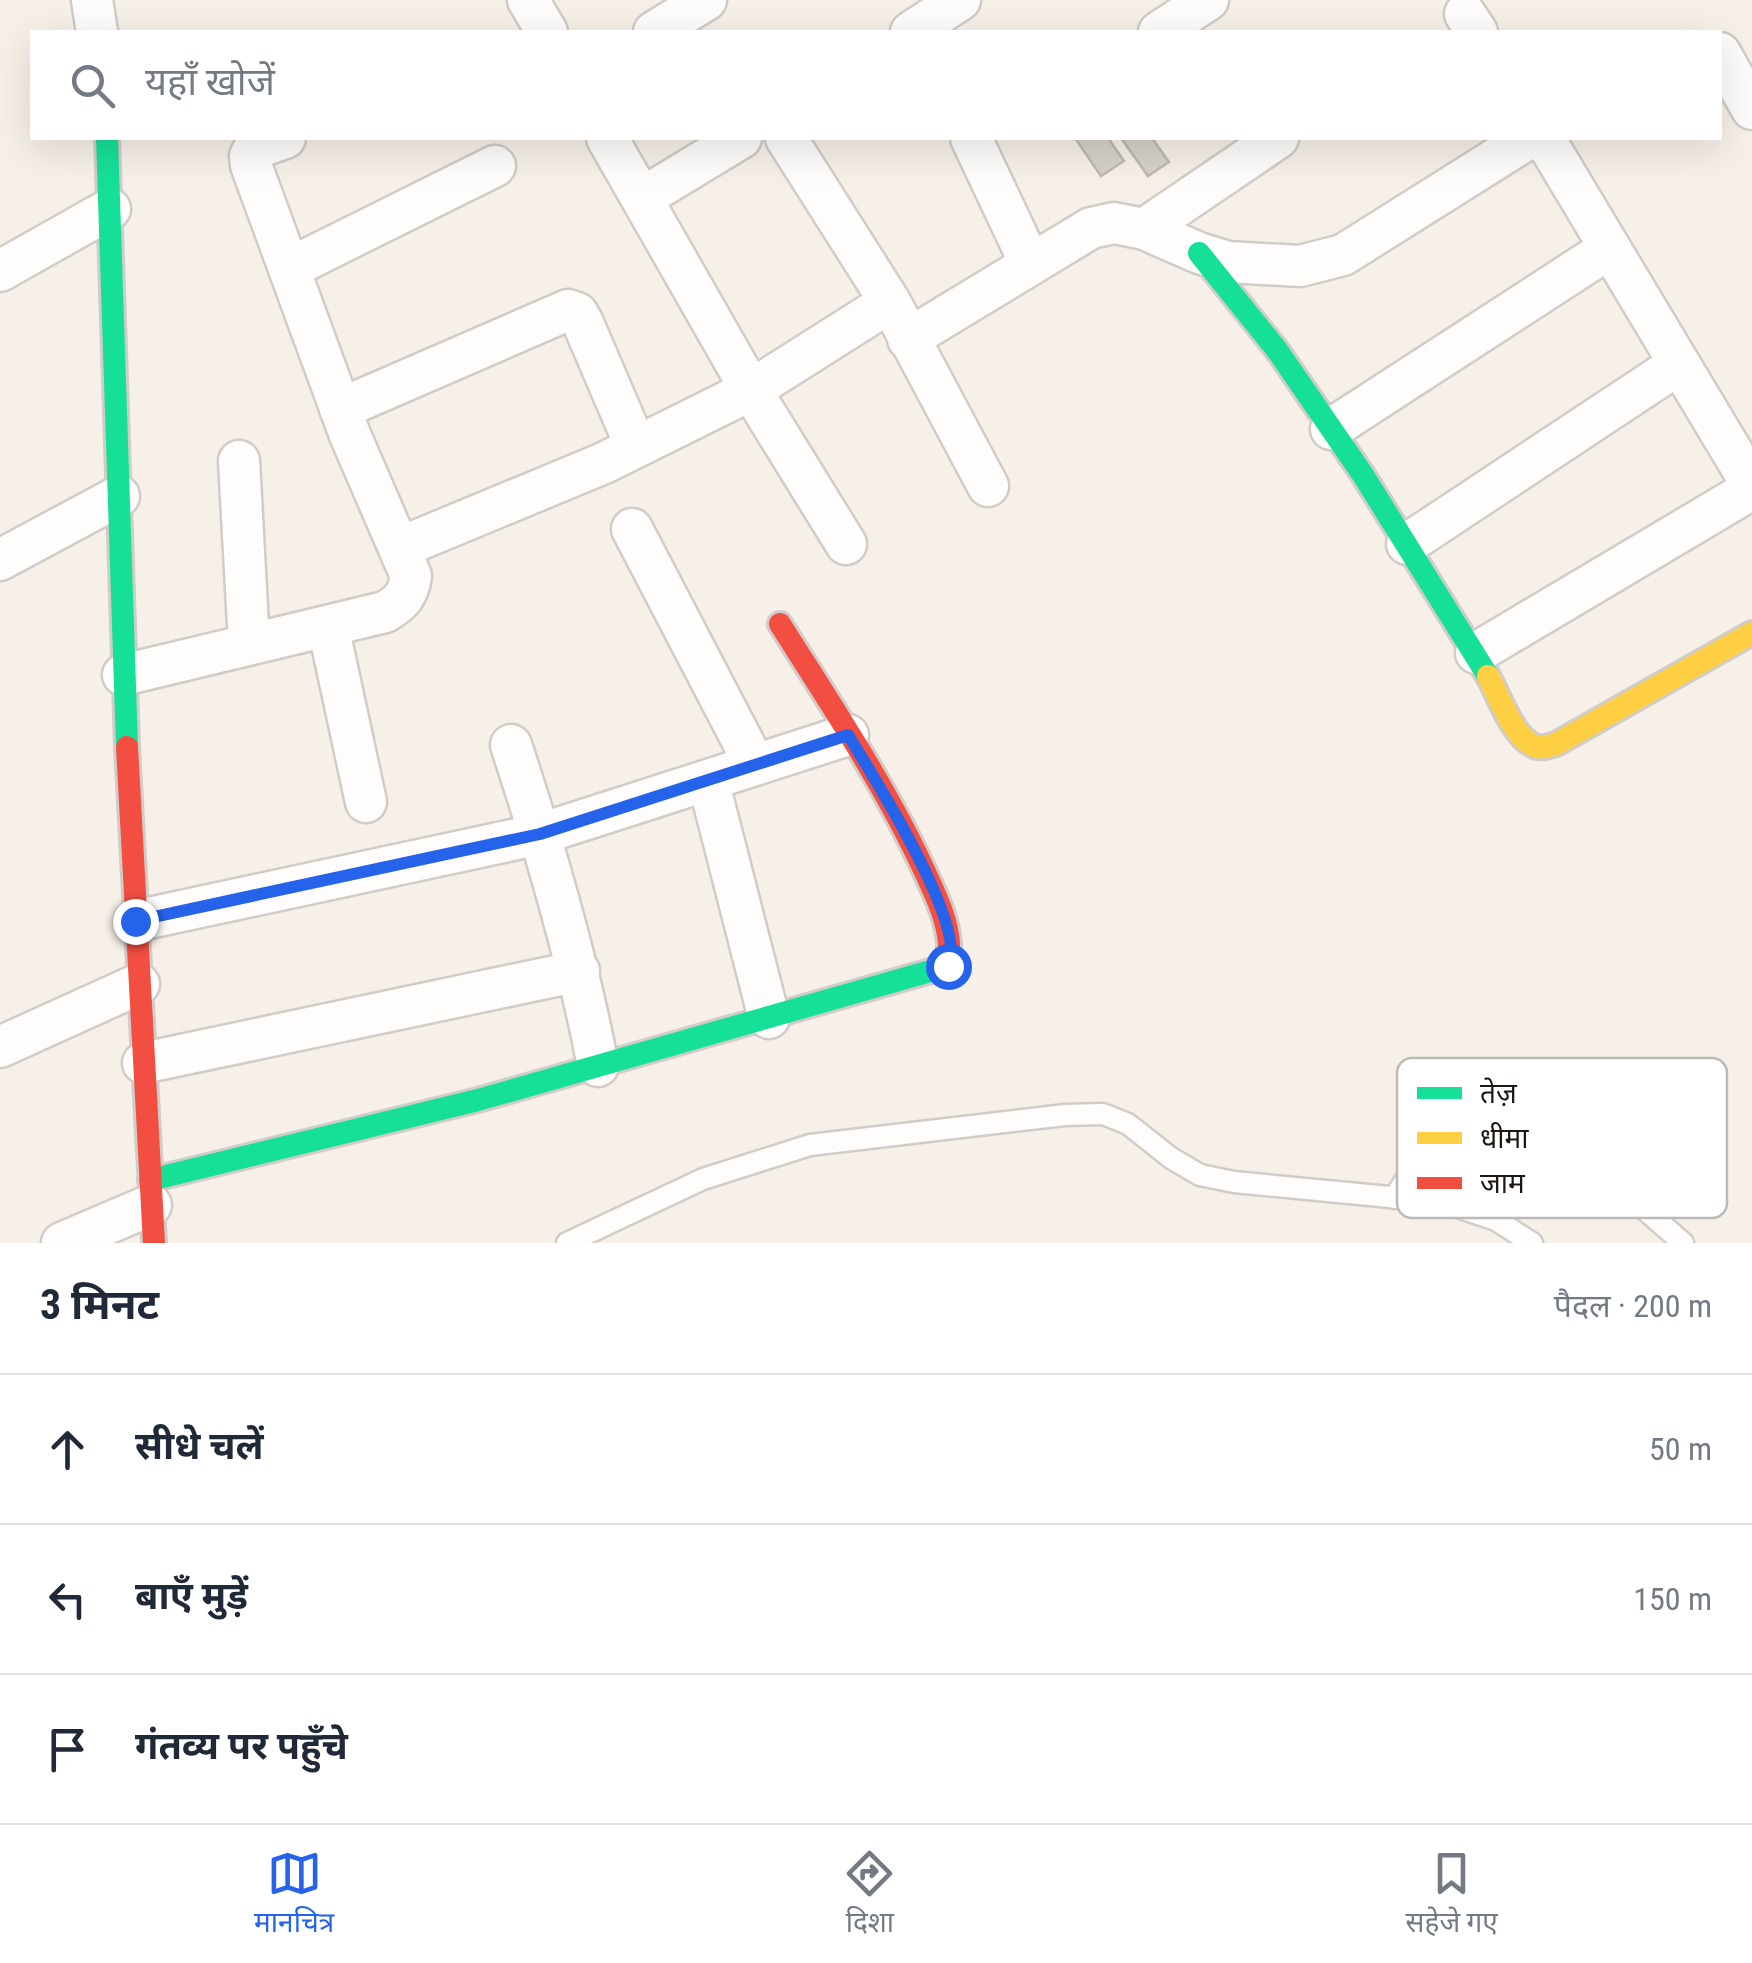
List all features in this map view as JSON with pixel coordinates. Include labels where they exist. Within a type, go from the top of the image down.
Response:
[{"type":"street","points":[[92,0],[97,30]]},
{"type":"street","points":[[528,0],[546,30]]},
{"type":"street","points":[[657,30],[706,0]]},
{"type":"street","points":[[914,30],[960,0]]},
{"type":"street","points":[[1162,30],[1208,0]]},
{"type":"street","points":[[1722,57],[1752,110]]},
{"type":"street","points":[[107,140],[123,675],[152,1210]]},
{"type":"street","points":[[123,675],[386,612],[408,593],[410,576],[340,408],[250,156],[260,145],[278,140]]},
{"type":"street","points":[[608,140],[751,390],[846,544]]},
{"type":"street","points":[[642,198],[738,140]]},
{"type":"street","points":[[787,140],[890,302],[988,486]]},
{"type":"street","points":[[1144,229],[1275,140]]},
{"type":"street","points":[[908,340],[1091,228],[1114,223],[1144,229],[1198,254],[1228,262],[1300,266],[1343,254],[1526,140]]},
{"type":"street","points":[[1476,654],[1752,487],[1545,140]]},
{"type":"street","points":[[984,142],[1030,263]]},
{"type":"street","points":[[290,268],[494,166]]},
{"type":"street","points":[[0,270],[110,210]]},
{"type":"street","points":[[1331,429],[1610,248]]},
{"type":"street","points":[[1198,254],[1277,350],[1331,429],[1476,654],[1519,732],[1531,745],[1542,748],[1556,744],[1752,633]]},
{"type":"street","points":[[398,548],[636,447],[751,390],[890,302]]},
{"type":"street","points":[[340,408],[568,310],[577,313],[582,321],[636,447]]},
{"type":"street","points":[[1407,544],[1680,364]]},
{"type":"street","points":[[238,461],[249,644]]},
{"type":"street","points":[[0,560],[119,496]]},
{"type":"street","points":[[632,529],[754,765]]},
{"type":"street","points":[[62,1243],[478,1100],[948,966],[953,956],[934,888],[780,624]]},
{"type":"street","points":[[328,626],[366,802]]},
{"type":"street","points":[[135,921],[540,834],[848,735]]},
{"type":"street","points":[[511,745],[579,971],[598,1066]]},
{"type":"street","points":[[708,780],[769,1018]]},
{"type":"street","points":[[143,1064],[579,971]]},
{"type":"street","points":[[0,1047],[138,984]]},
{"type":"lane","points":[[567,1243],[608,1234],[704,1180],[810,1145],[1065,1115],[1103,1114],[1128,1124],[1171,1158],[1200,1174],[1234,1182],[1397,1198]]},
{"type":"lane","points":[[1394,1198],[1397,1193]]},
{"type":"lane","points":[[1490,1218],[1532,1243]]},
{"type":"lane","points":[[1655,1218],[1684,1243]]},
{"type":"building","points":[[1076,140],[1109,140],[1124,161],[1101,176]]},
{"type":"building","points":[[1122,140],[1153,140],[1169,162],[1148,176]]},
{"type":"traffic: fast","points":[[107,140],[127,747]]},
{"type":"traffic: fast","points":[[1199,253],[1277,350],[1363,475],[1488,676]]},
{"type":"traffic: fast","points":[[150,1180],[478,1100],[948,966],[949,945]]},
{"type":"traffic: slow","points":[[1488,676],[1518,732],[1532,745],[1544,747],[1556,744],[1752,633]]},
{"type":"traffic: jam","points":[[780,624],[893,808],[929,880],[949,945]]},
{"type":"traffic: jam","points":[[127,747],[154,1243]]},
{"type":"route","points":[[135,921],[540,834],[848,735],[934,888],[953,956],[948,966]]}]
